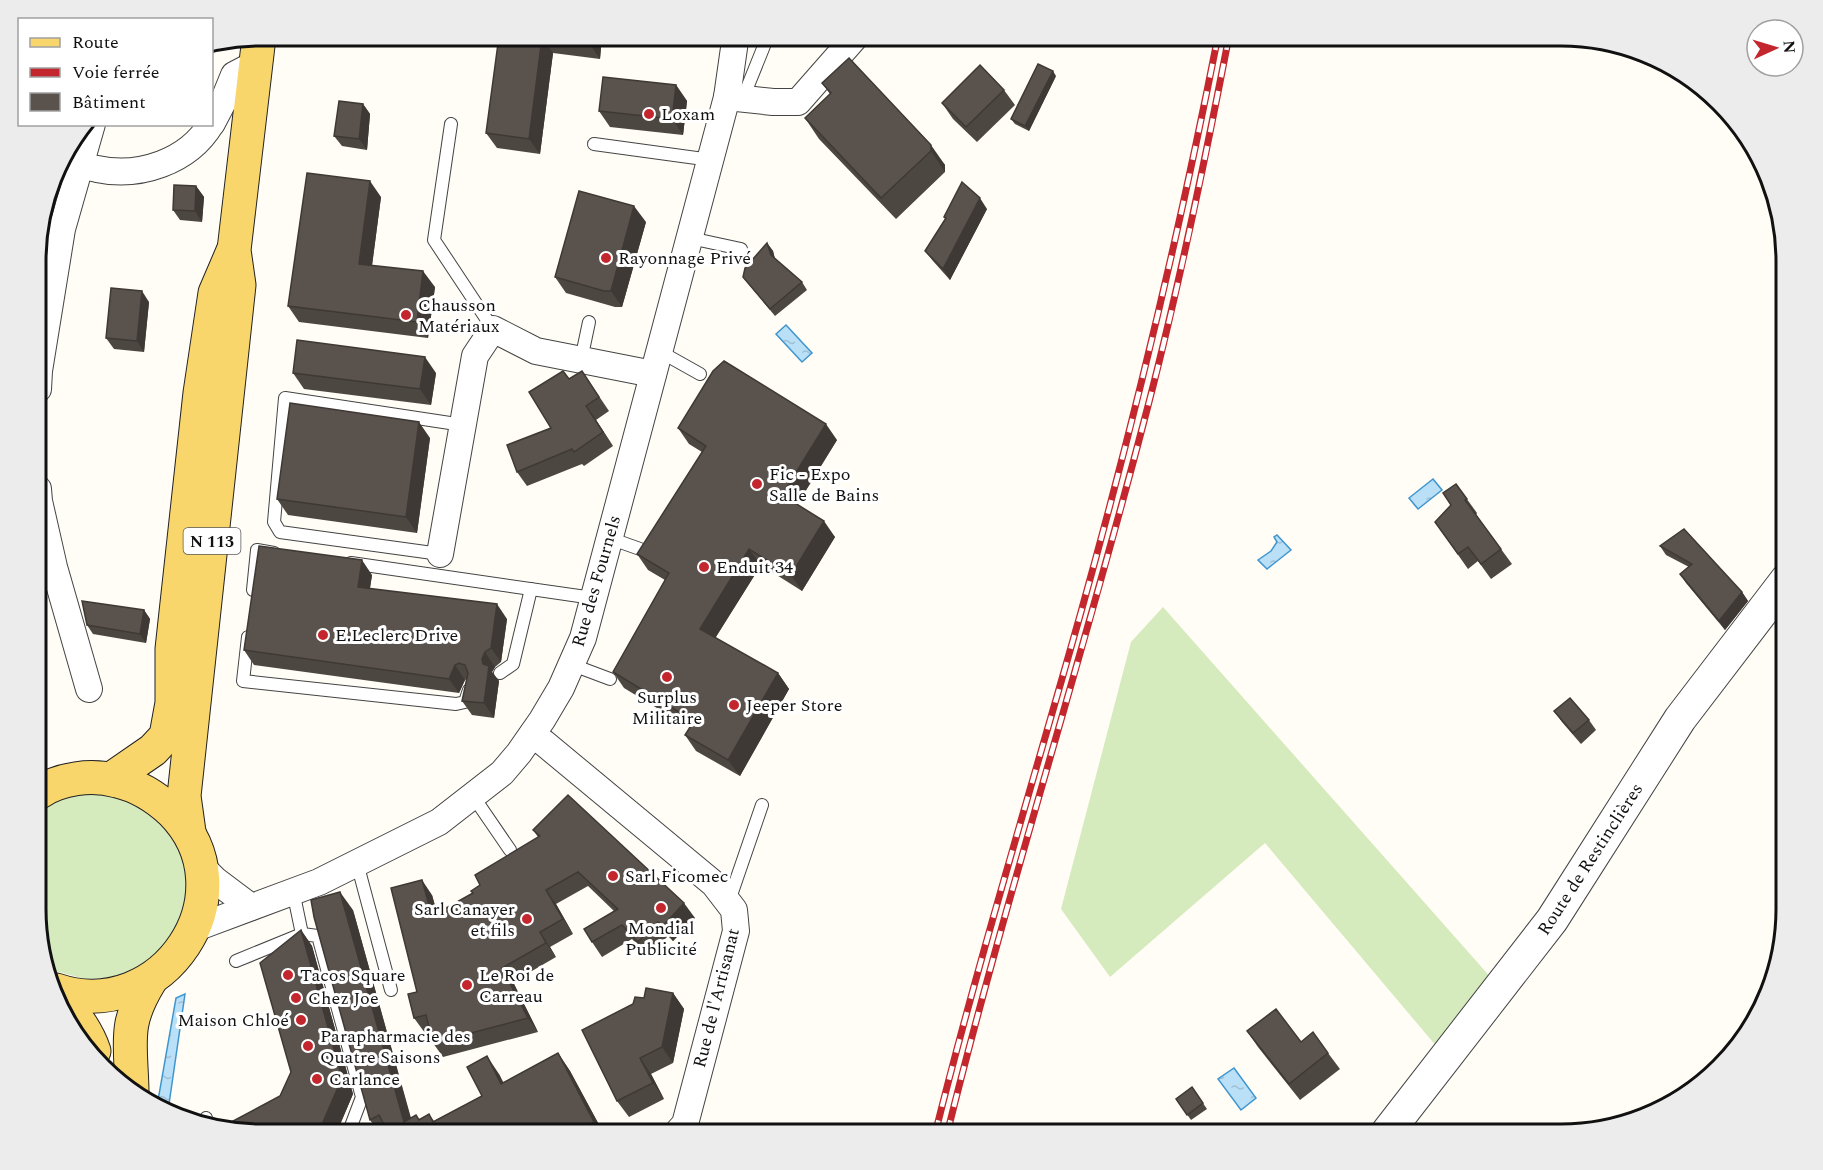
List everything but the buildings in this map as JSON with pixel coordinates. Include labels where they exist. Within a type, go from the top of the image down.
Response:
[{"type":"main road","name":"N 113","points":[[189,832],[184,796],[239,285],[234,250],[257,50]]},
{"type":"main road","name":"N 113","points":[[111,779],[153,750],[166,736],[172,703],[172,649],[200,393],[215,293],[234,250]]},
{"type":"main road","points":[[46,789],[64,781],[87,778],[111,779],[129,784],[154,797],[176,816],[189,832],[200,864],[201,897],[193,929],[176,958],[150,981],[140,998],[130,1027],[132,1079]]},
{"type":"main road","points":[[63,992],[101,996],[118,994],[150,981]]},
{"type":"street","name":"Rue des Fournels","points":[[193,929],[319,882],[439,822],[502,773],[532,735],[561,688],[583,638],[711,159],[735,98],[735,46]]},
{"type":"street","points":[[735,98],[798,102],[847,46]]},
{"type":"street","points":[[213,120],[234,75],[257,50]]},
{"type":"street","points":[[73,160],[112,172],[154,168],[177,158],[209,126]]},
{"type":"street","points":[[46,282],[50,231],[73,160],[81,146]]},
{"type":"street","points":[[440,554],[476,356],[493,329],[536,351],[581,360],[656,363]]},
{"type":"street","points":[[46,532],[54,567],[90,688]]},
{"type":"street","name":"Route de Restinclières","points":[[1394,1124],[1552,920],[1680,719],[1776,592]]},
{"type":"street","name":"Rue de l'Artisanat","points":[[532,735],[544,742],[714,884],[734,910],[736,931],[685,1124]]},
{"type":"street","points":[[200,864],[215,880],[251,907]]},
{"type":"lane","points":[[735,98],[763,46]]},
{"type":"lane","points":[[451,124],[434,240],[493,329]]},
{"type":"lane","points":[[594,144],[711,159]]},
{"type":"lane","points":[[690,238],[741,249]]},
{"type":"lane","points":[[581,360],[589,322]]},
{"type":"lane","points":[[656,363],[700,374]]},
{"type":"lane","points":[[440,554],[280,532],[274,522],[285,398],[463,424]]},
{"type":"lane","points":[[609,538],[640,549]]},
{"type":"lane","points":[[252,598],[257,550],[291,555]]},
{"type":"lane","points":[[337,561],[593,598]]},
{"type":"lane","points":[[500,674],[513,664],[531,589]]},
{"type":"lane","points":[[250,621],[243,681],[456,704],[465,702],[470,686]]},
{"type":"lane","points":[[570,664],[610,679]]},
{"type":"lane","points":[[473,796],[510,850]]},
{"type":"lane","points":[[728,902],[762,805]]},
{"type":"lane","points":[[357,863],[391,990]]},
{"type":"lane","points":[[293,891],[302,934]]},
{"type":"lane","points":[[236,961],[302,934],[318,936],[362,1097],[352,1124]]},
{"type":"green space","points":[[1163,607],[1493,980],[1437,1047],[1265,843],[1110,977],[1061,909],[1131,642]]},
{"type":"green space","points":[[88,790],[119,793],[147,807],[170,829],[184,856],[188,887],[183,917],[167,945],[144,965],[116,977],[85,979],[56,971],[48,936],[46,908],[46,805],[57,797]]},
{"type":"water","points":[[786,325],[812,353],[802,362],[776,334]]},
{"type":"water","points":[[1433,479],[1442,490],[1418,509],[1409,498]]},
{"type":"water","points":[[1277,535],[1291,550],[1267,569],[1258,560],[1271,551],[1277,542],[1274,537]]},
{"type":"water","points":[[185,994],[169,1102],[159,1097],[176,998]]},
{"type":"water","points":[[1234,1068],[1256,1098],[1241,1110],[1218,1079]]},
{"type":"railway","points":[[938,1124],[969,1003],[1081,612],[1119,469],[1172,253],[1216,46]]},
{"type":"railway","points":[[950,1124],[994,956],[1095,603],[1155,377],[1189,231],[1227,46]]},
{"type":"place","name":"Loxam","points":[[649,114]]},
{"type":"place","name":"Rayonnage Privé","points":[[606,258]]},
{"type":"place","name":"Chausson Matériaux","points":[[406,315]]},
{"type":"place","name":"Fic - Expo Salle de Bains","points":[[757,484]]},
{"type":"place","name":"Enduit 34","points":[[704,567]]},
{"type":"place","name":"E.Leclerc Drive","points":[[323,635]]},
{"type":"place","name":"Surplus Militaire","points":[[667,677]]},
{"type":"place","name":"Jeeper Store","points":[[734,705]]},
{"type":"place","name":"Sarl Ficomec","points":[[613,876]]},
{"type":"place","name":"Mondial Publicité","points":[[661,908]]},
{"type":"place","name":"Sarl Canayer et fils","points":[[527,919]]},
{"type":"place","name":"Tacos Square","points":[[288,975]]},
{"type":"place","name":"Le Roi de Carreau","points":[[467,985]]},
{"type":"place","name":"Chez Joe","points":[[296,998]]},
{"type":"place","name":"Maison Chloé","points":[[301,1020]]},
{"type":"place","name":"Parapharmacie des Quatre Saisons","points":[[308,1046]]},
{"type":"place","name":"Carlance","points":[[317,1079]]}]
